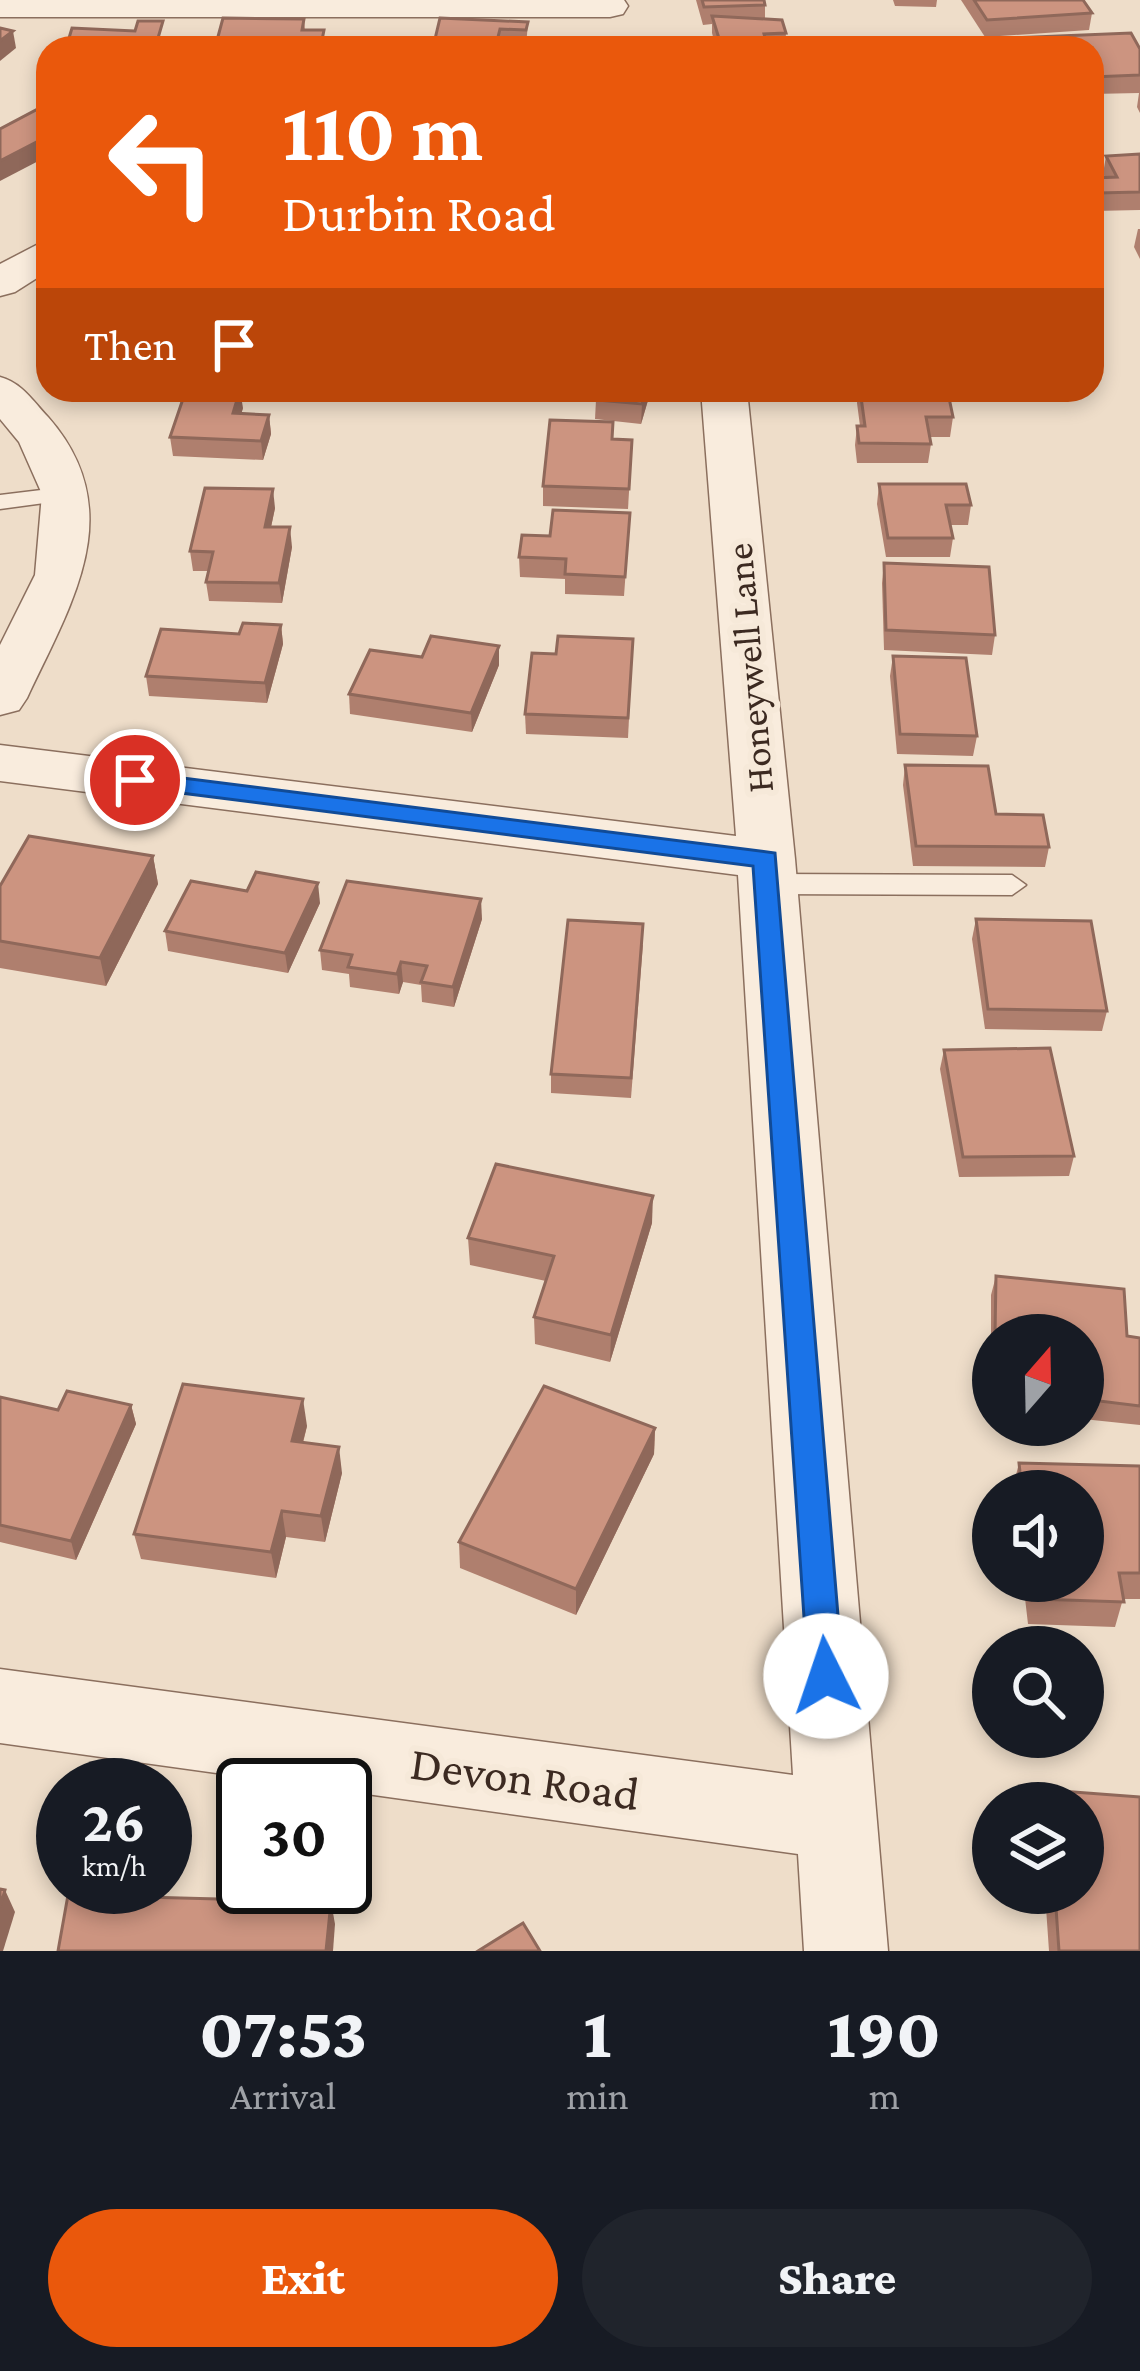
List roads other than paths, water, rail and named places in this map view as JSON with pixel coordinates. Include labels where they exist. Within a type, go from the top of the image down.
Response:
[{"type":"street","points":[[0,6],[609,3],[621,36]]},
{"type":"street","points":[[0,283],[36,260]]},
{"type":"street","points":[[0,391],[40,438],[66,494],[60,575],[0,698]]},
{"type":"street","name":"Honeywell Lane","points":[[725,402],[767,872],[846,1951]]},
{"type":"street","points":[[0,763],[767,872]]},
{"type":"street","name":"Devon Road","points":[[0,1706],[836,1820]]},
{"type":"lane","points":[[0,502],[66,494]]},
{"type":"lane","points":[[767,872],[1012,885]]}]
